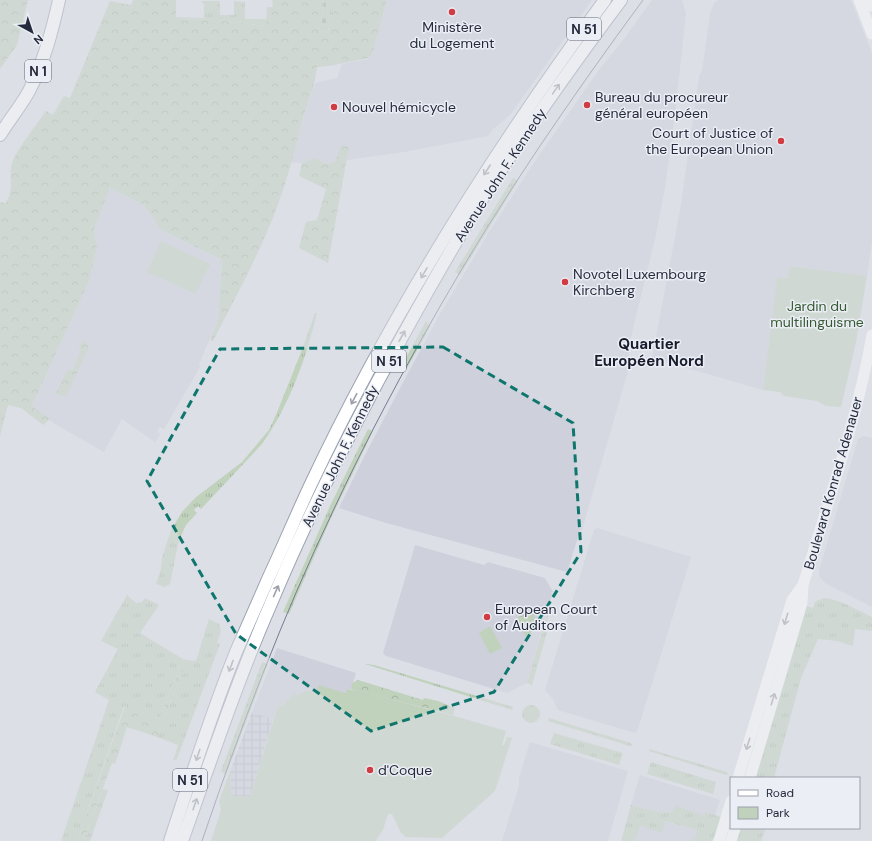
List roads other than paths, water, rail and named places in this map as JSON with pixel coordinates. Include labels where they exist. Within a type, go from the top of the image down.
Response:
[{"type":"main road","name":"N 1","points":[[0,135],[28,92],[46,54],[59,0]]},
{"type":"main road","name":"Avenue John F. Kennedy","points":[[170,841],[210,718],[237,649],[311,484],[352,403],[394,323],[462,209],[512,133],[605,0]]},
{"type":"main road","name":"Avenue John F. Kennedy","points":[[182,841],[229,706],[268,609],[314,508],[362,409],[416,310],[483,198],[532,124],[621,0]]},
{"type":"main road","points":[[859,0],[872,34]]},
{"type":"main road","points":[[870,0],[872,6]]},
{"type":"main road","name":"Boulevard Konrad Adenauer","points":[[750,777],[802,603],[803,585],[846,445],[861,387],[872,335]]},
{"type":"main road","name":"Boulevard Konrad Adenauer","points":[[738,777],[792,600],[803,585]]},
{"type":"main road","points":[[719,841],[730,804]]},
{"type":"main road","points":[[731,841],[735,829]]},
{"type":"tram line","points":[[202,841],[231,757],[296,592],[358,458],[385,406],[442,303],[513,187],[564,111],[643,0]]},
{"type":"place","name":"Ministère du Logement","points":[[452,12]]},
{"type":"place","name":"Bureau du procureur général européen","points":[[587,105]]},
{"type":"place","name":"Nouvel hémicycle","points":[[334,107]]},
{"type":"place","name":"Court of Justice of the European Union","points":[[781,141]]},
{"type":"place","name":"Novotel Luxembourg Kirchberg","points":[[565,282]]},
{"type":"place","name":"European Court of Auditors","points":[[487,617]]},
{"type":"place","name":"d'Coque","points":[[370,770]]},
{"type":"district","name":"Quartier Européen Nord","points":[[649,352]]},
{"type":"park label","name":"Jardin du multilinguisme","points":[[817,314]]}]
